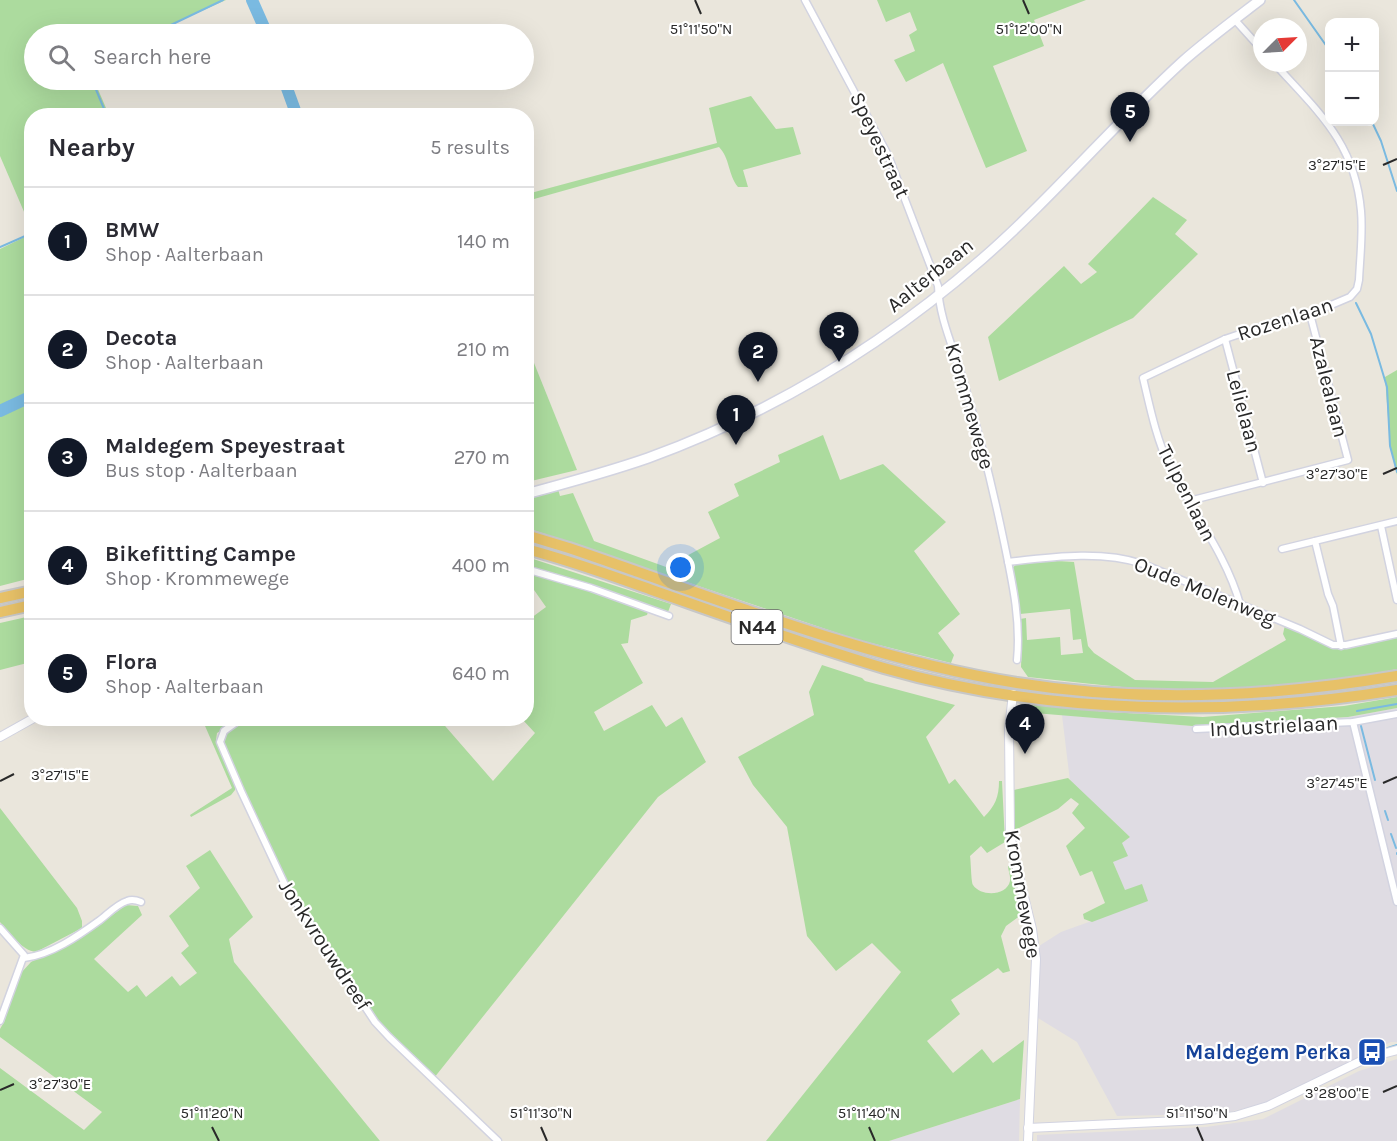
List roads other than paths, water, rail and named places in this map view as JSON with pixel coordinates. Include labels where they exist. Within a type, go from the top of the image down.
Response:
[{"type":"highway","name":"N44","points":[[534,537],[852,645],[926,664],[1014,682],[1101,692],[1206,694],[1256,693],[1312,688],[1397,676]]},
{"type":"highway","name":"N44","points":[[534,552],[882,667],[988,692],[1100,704],[1215,708],[1313,702],[1397,690]]},
{"type":"highway","points":[[0,598],[24,593]]},
{"type":"highway","points":[[0,612],[24,607]]},
{"type":"main road","name":"Aalterbaan","points":[[534,492],[649,457],[755,411],[845,361],[895,328],[938,296],[1009,234],[1184,61],[1260,0]]},
{"type":"street","name":"Speyestraat","points":[[805,0],[888,155],[938,286],[938,296]]},
{"type":"street","points":[[1235,20],[1253,40]]},
{"type":"street","name":"Rozenlaan","points":[[1143,378],[1226,339],[1272,323],[1310,314],[1350,297],[1357,289],[1361,214],[1358,186],[1352,165],[1331,127],[1282,72]]},
{"type":"street","name":"Krommewege","points":[[938,296],[939,306],[978,429],[1008,562],[1019,640],[1017,660]]},
{"type":"street","name":"Azalealaan","points":[[1263,483],[1348,460],[1310,314]]},
{"type":"street","name":"Lelielaan","points":[[1226,339],[1263,483]]},
{"type":"street","name":"Tulpenlaan","points":[[1143,378],[1160,443],[1189,501],[1234,581],[1240,604]]},
{"type":"street","points":[[1189,501],[1263,483]]},
{"type":"street","points":[[1282,549],[1397,521]]},
{"type":"street","points":[[1381,526],[1397,600]]},
{"type":"street","points":[[1315,541],[1333,606],[1341,646],[1397,634]]},
{"type":"street","name":"Oude Molenweg","points":[[1008,562],[1061,556],[1120,558],[1143,564],[1333,645],[1341,646]]},
{"type":"street","points":[[534,571],[591,588],[669,616]]},
{"type":"street","name":"Krommewege","points":[[1014,682],[1009,729],[1010,832],[1032,929],[1036,959],[1028,1141]]},
{"type":"street","name":"Industrielaan","points":[[1196,729],[1353,722],[1397,714]]},
{"type":"street","name":"Industrielaan","points":[[1353,722],[1397,902]]},
{"type":"street","points":[[0,738],[24,724]]},
{"type":"street","name":"Jonkvrouwdreef","points":[[231,726],[224,731],[220,742],[286,887],[375,1022],[498,1141]]},
{"type":"street","points":[[24,958],[40,955],[63,943],[124,902],[131,900],[141,902]]},
{"type":"street","points":[[0,928],[23,952],[24,958],[0,1021]]},
{"type":"street","points":[[1028,1128],[1202,1120],[1235,1116],[1268,1106],[1367,1058],[1397,1050]]},
{"type":"waterway","points":[[173,24],[223,0]]},
{"type":"waterway","points":[[252,0],[263,24]]},
{"type":"waterway","points":[[1294,0],[1325,44]]},
{"type":"waterway","points":[[96,90],[104,108]]},
{"type":"waterway","points":[[288,90],[294,108]]},
{"type":"waterway","points":[[1374,126],[1397,191]]},
{"type":"waterway","points":[[0,247],[24,236]]},
{"type":"waterway","points":[[1356,303],[1371,334],[1387,387],[1390,446],[1397,472]]},
{"type":"waterway","points":[[0,411],[24,400]]},
{"type":"waterway","points":[[1357,711],[1397,704]]},
{"type":"waterway","points":[[1361,726],[1375,780]]},
{"type":"waterway","points":[[1385,811],[1388,820]]},
{"type":"waterway","points":[[1391,834],[1396,848]]},
{"type":"waterway","points":[[1366,1055],[1397,1045]]},
{"type":"place","name":"Flora","points":[[1130,142]]},
{"type":"place","name":"Maldegem Speyestraat","points":[[839,362]]},
{"type":"place","name":"Decota","points":[[758,382]]},
{"type":"place","name":"BMW","points":[[736,445]]},
{"type":"place","name":"Bikefitting Campe","points":[[1025,754]]},
{"type":"place","name":"Maldegem Perka","points":[[1372,1052]]}]
